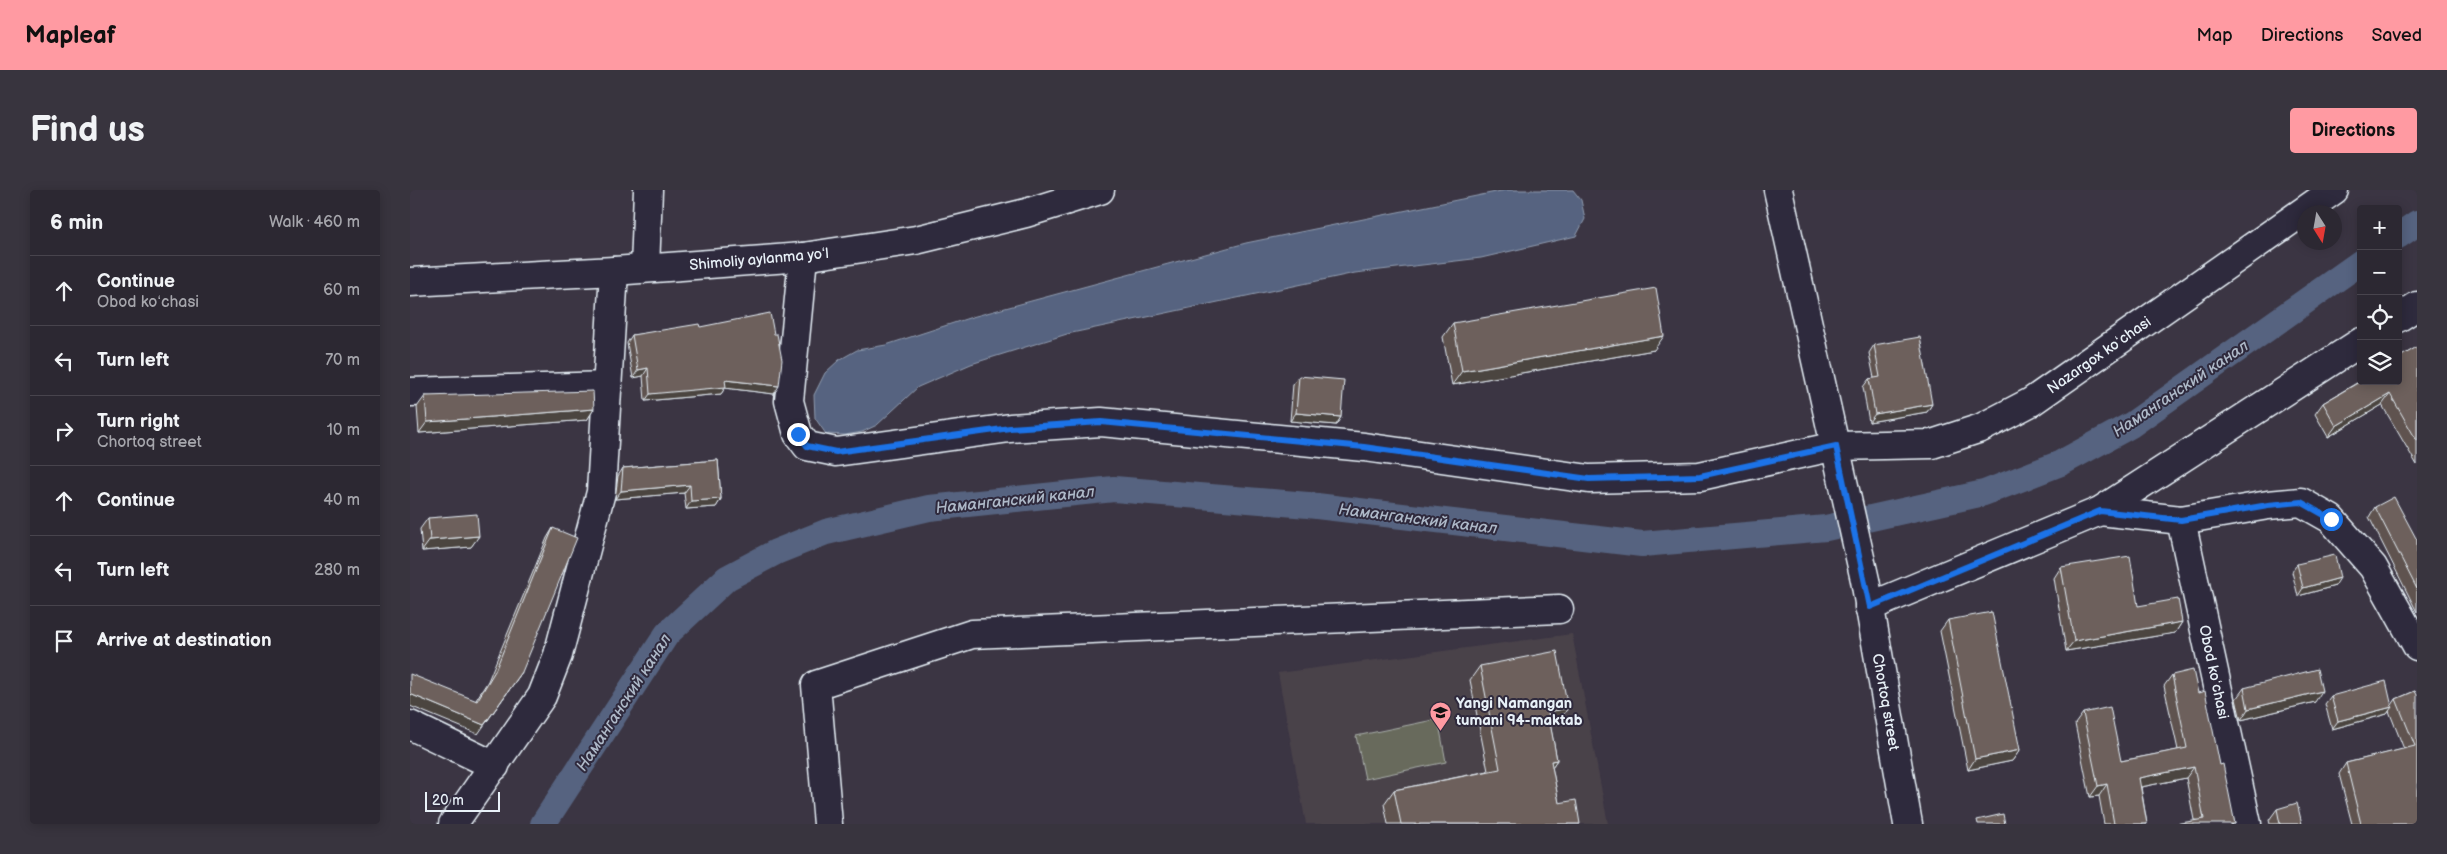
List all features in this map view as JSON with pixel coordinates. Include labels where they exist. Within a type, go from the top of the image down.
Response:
[{"type":"street","points":[[645,268],[648,190]]},
{"type":"street","name":"Shimoliy aylanma yoʻl","points":[[410,282],[614,271],[803,257],[916,240],[1026,213],[1100,190]]},
{"type":"street","name":"Chortoq street","points":[[1778,190],[1838,454],[1870,607],[1908,824]]},
{"type":"street","name":"Nazargox koʻchasi","points":[[803,257],[789,401],[798,434],[807,446],[836,452],[1010,428],[1101,422],[1364,447],[1589,479],[1700,476],[1838,454],[1932,444],[1981,428],[2031,402],[2334,190]]},
{"type":"street","points":[[453,824],[542,696],[558,655],[601,492],[614,271]]},
{"type":"street","points":[[2402,315],[2417,306]]},
{"type":"street","points":[[1870,607],[2100,511],[2357,345]]},
{"type":"street","points":[[410,392],[608,386]]},
{"type":"street","points":[[2100,511],[2181,520],[2268,505],[2301,502],[2331,519],[2373,567],[2417,646]]},
{"type":"street","name":"Obod koʻchasi","points":[[2181,520],[2247,824]]},
{"type":"street","points":[[828,824],[816,686],[972,634],[1559,608]]},
{"type":"street","points":[[410,725],[495,766]]},
{"type":"shaded area","name":"Yangi Namangan tumani 94-maktab","points":[[1572,634],[1608,824],[1306,824],[1278,673]]},
{"type":"green space","points":[[1438,719],[1446,762],[1365,779],[1356,736]]},
{"type":"water","points":[[1506,190],[1573,190],[1581,200],[1585,219],[1576,236],[1481,258],[1355,273],[1067,334],[971,364],[918,387],[877,425],[862,432],[845,435],[826,434],[815,418],[814,395],[825,373],[839,360],[857,350],[886,345],[972,317],[1246,243]]},
{"type":"building","points":[[1656,288],[1664,336],[1462,371],[1453,323]]},
{"type":"building","points":[[770,313],[774,334],[777,334],[782,360],[779,386],[725,380],[726,387],[650,394],[648,368],[638,370],[632,335],[699,324],[700,327]]},
{"type":"building","points":[[1920,337],[1932,404],[1875,414],[1869,379],[1880,377],[1874,345]]},
{"type":"building","points":[[2417,347],[2417,441],[2390,394],[2336,426],[2323,403],[2357,383],[2357,385],[2402,385],[2402,356]]},
{"type":"building","points":[[1299,376],[1344,380],[1341,417],[1296,413]]},
{"type":"building","points":[[593,391],[594,409],[427,422],[425,396]]},
{"type":"building","points":[[718,460],[721,499],[691,501],[690,485],[621,491],[623,468]]},
{"type":"building","points":[[2394,497],[2417,540],[2417,589],[2375,507]]},
{"type":"building","points":[[477,514],[479,536],[430,540],[428,518]]},
{"type":"building","points":[[553,528],[577,538],[522,672],[484,725],[410,694],[410,674],[477,701],[495,671]]},
{"type":"building","points":[[2335,555],[2340,578],[2303,588],[2297,564]]},
{"type":"building","points":[[2130,556],[2138,606],[2178,599],[2182,622],[2074,641],[2061,567]]},
{"type":"building","points":[[1992,612],[2020,750],[1975,759],[1948,620]]},
{"type":"building","points":[[1557,651],[1568,708],[1548,712],[1557,760],[1551,761],[1559,803],[1576,800],[1580,824],[1401,824],[1394,790],[1500,769],[1480,666]]},
{"type":"building","points":[[2317,669],[2322,691],[2248,709],[2244,688]]},
{"type":"building","points":[[2193,670],[2198,693],[2205,691],[2220,765],[2223,764],[2235,824],[2175,824],[2204,819],[2194,767],[2139,778],[2147,824],[2114,824],[2107,784],[2098,786],[2083,713],[2110,707],[2121,761],[2187,748],[2172,675]]},
{"type":"building","points":[[2386,681],[2392,707],[2338,721],[2331,696]]},
{"type":"building","points":[[2415,691],[2417,695],[2417,824],[2361,824],[2346,763],[2415,746],[2396,699]]},
{"type":"building","points":[[2297,803],[2302,824],[2280,824],[2277,809]]},
{"type":"building","points":[[2003,814],[2005,824],[1978,824],[1977,820]]},
{"type":"waterway","name":"Наманганский канал","points":[[2402,233],[2417,223]]},
{"type":"waterway","name":"Наманганский канал","points":[[543,824],[667,634],[727,578],[776,552],[826,532],[929,508],[1114,489],[1308,505],[1642,544],[1826,528],[1984,493],[2061,463],[2131,425],[2357,265]]},
{"type":"place","name":"Yangi Namangan tumani 94-maktab","points":[[1440,731]]},
{"type":"route","points":[[798,434],[807,446],[836,452],[1010,428],[1101,422],[1364,447],[1589,479],[1700,476],[1836,446],[1870,607],[2100,511],[2181,520],[2268,505],[2301,502],[2331,519]]}]
